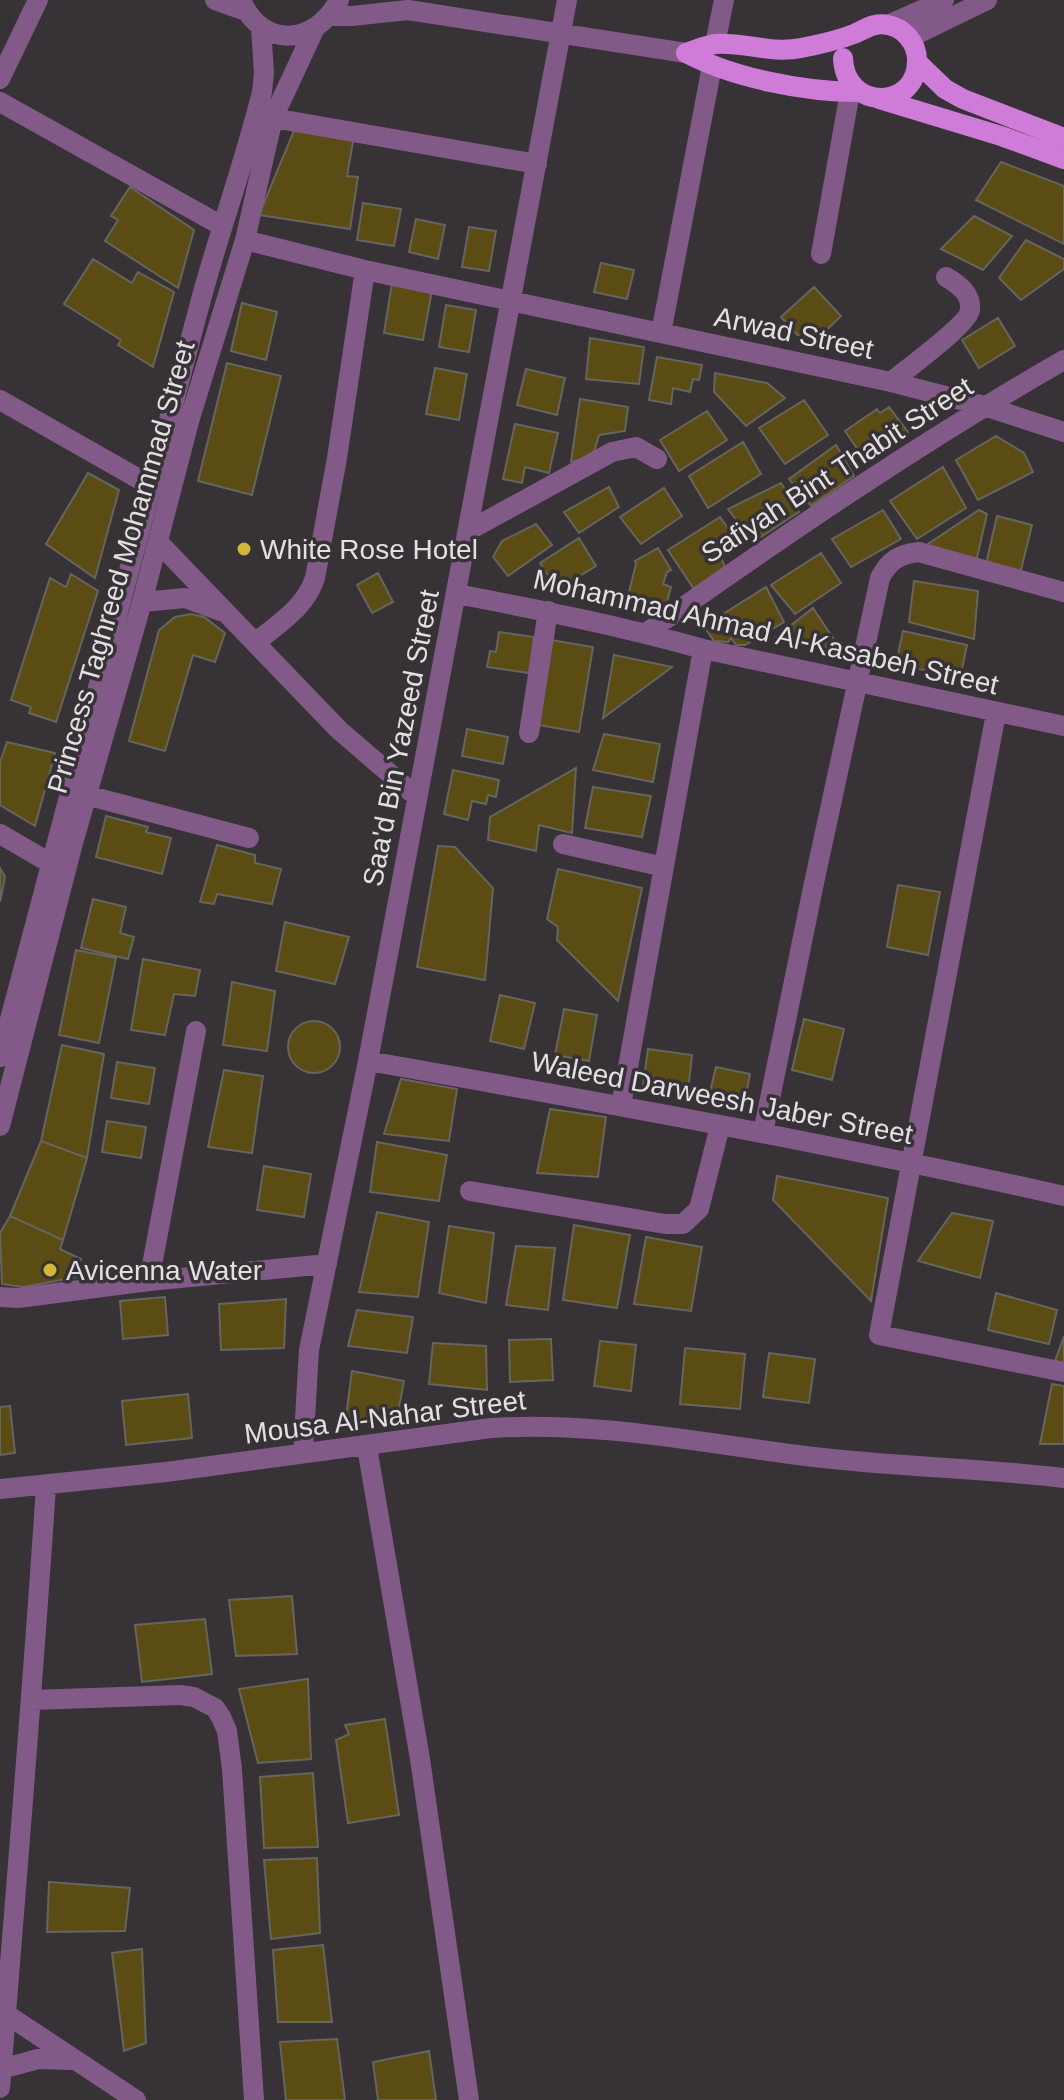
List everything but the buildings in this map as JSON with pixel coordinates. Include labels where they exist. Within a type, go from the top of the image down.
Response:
[{"type":"main road","points":[[686,53],[715,44],[788,50],[856,33],[871,25],[888,25],[909,38],[915,49],[916,71],[906,88],[889,98],[879,99]]},
{"type":"main road","points":[[686,53],[712,66],[793,85],[854,92],[879,99],[1064,159]]},
{"type":"main road","points":[[843,58],[846,77],[854,92]]},
{"type":"main road","points":[[917,62],[945,89],[963,99],[1064,138]]},
{"type":"street","points":[[0,79],[38,0]]},
{"type":"street","points":[[215,0],[244,6],[261,27],[280,35],[314,30],[335,8],[403,5],[686,53]]},
{"type":"street","name":"Saa'd Bin Yazeed Street","points":[[303,1453],[309,1350],[368,1061],[567,0]]},
{"type":"street","points":[[715,44],[724,0]]},
{"type":"street","points":[[888,25],[944,0]]},
{"type":"street","points":[[909,38],[987,0]]},
{"type":"street","name":"Princess Taghreed Mohammad Street","points":[[0,1057],[222,226],[262,92],[261,27]]},
{"type":"street","name":"Princess Taghreed Mohammad Street","points":[[0,1126],[86,795],[142,602],[190,418],[245,240],[273,118],[314,30]]},
{"type":"street","points":[[843,58],[849,40],[856,33]]},
{"type":"street","points":[[661,333],[712,66]]},
{"type":"street","points":[[821,254],[854,92]]},
{"type":"street","points":[[0,102],[222,226]]},
{"type":"street","points":[[273,118],[537,164]]},
{"type":"street","name":"Arwad Street","points":[[245,240],[365,270],[891,382],[984,406],[1064,432]]},
{"type":"street","points":[[255,643],[301,605],[310,592],[337,458],[365,270]]},
{"type":"street","points":[[891,382],[968,316],[970,308],[963,289],[946,277]]},
{"type":"street","name":"Safiyah Bint Thabit Street","points":[[646,633],[762,551],[984,406],[1064,360]]},
{"type":"street","points":[[0,400],[153,487]]},
{"type":"street","points":[[468,531],[612,452],[636,447],[657,459]]},
{"type":"street","points":[[158,542],[339,730],[417,797]]},
{"type":"street","points":[[763,1133],[880,578],[886,567],[896,557],[919,552],[1064,592]]},
{"type":"street","name":"Mohammad Ahmad Al-Kasabeh Street","points":[[457,594],[548,611],[703,649],[1064,726]]},
{"type":"street","points":[[142,602],[185,598],[229,614]]},
{"type":"street","points":[[529,733],[548,611]]},
{"type":"street","points":[[621,1106],[703,649]]},
{"type":"street","points":[[996,713],[879,1335],[1064,1372]]},
{"type":"street","points":[[86,795],[249,838]]},
{"type":"street","points":[[0,834],[50,863]]},
{"type":"street","points":[[563,844],[664,867]]},
{"type":"street","points":[[149,1281],[196,1031]]},
{"type":"street","name":"Waleed Darweesh Jaber Street","points":[[368,1061],[763,1133],[1064,1196]]},
{"type":"street","points":[[470,1191],[665,1224],[683,1224],[699,1209],[720,1126]]},
{"type":"street","points":[[0,1297],[18,1298],[149,1281],[327,1264]]},
{"type":"street","name":"Mousa Al-Nahar Street","points":[[0,1489],[367,1447],[491,1428],[558,1426],[624,1431],[816,1458],[1064,1478]]},
{"type":"street","points":[[367,1447],[420,1759],[469,2100]]},
{"type":"street","points":[[46,1486],[32,1700],[6,1944],[1,2079],[38,2059],[75,2060]]},
{"type":"street","points":[[32,1700],[180,1695],[204,1701],[221,1717],[227,1731],[232,1769],[254,2100]]},
{"type":"street","points":[[2,2012],[136,2100]]},
{"type":"place","name":"White Rose Hotel","points":[[244,549]]},
{"type":"place","name":"Avicenna Water","points":[[50,1270]]}]
